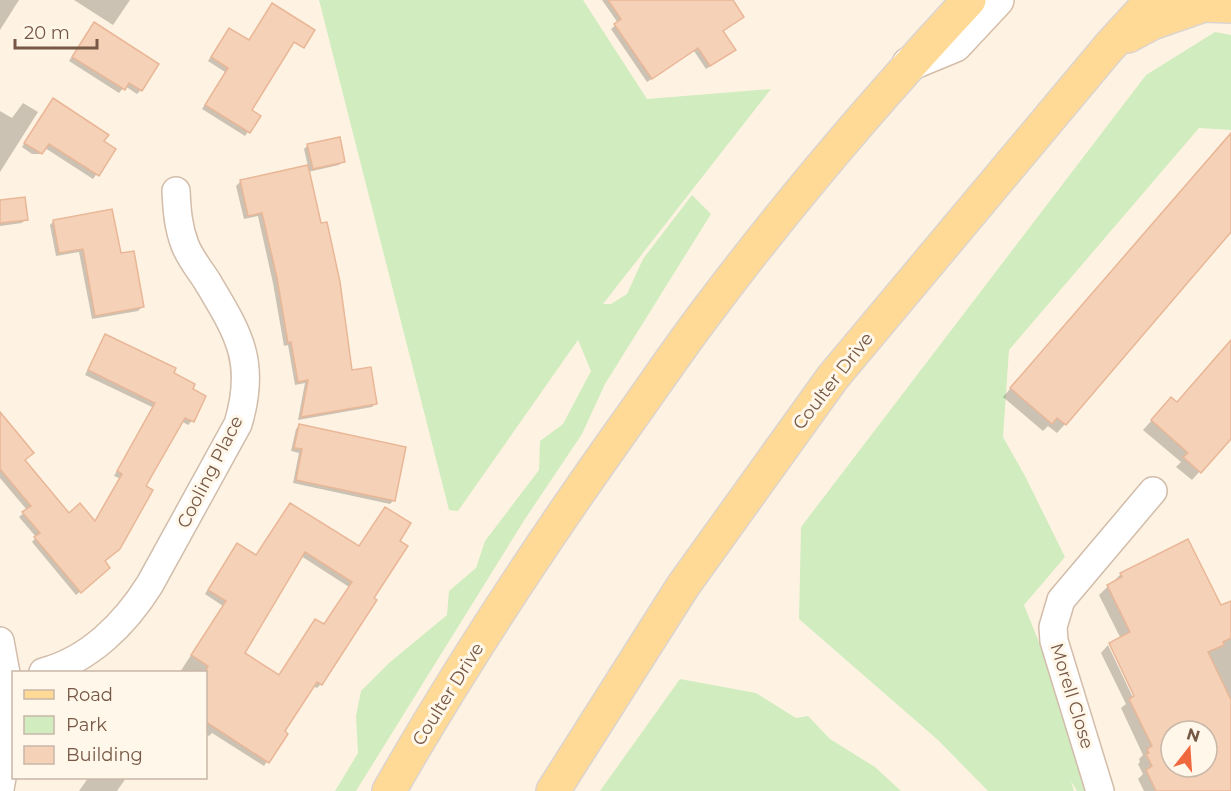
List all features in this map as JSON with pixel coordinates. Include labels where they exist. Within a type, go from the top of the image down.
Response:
[{"type":"main road","name":"Coulter Drive","points":[[389,791],[435,712],[567,508],[708,310],[805,186],[909,64],[969,0]]},
{"type":"main road","points":[[909,64],[955,45],[997,0]]},
{"type":"main road","name":"Coulter Drive","points":[[553,791],[683,586],[833,377],[1109,47],[1152,0]]},
{"type":"main road","points":[[1109,47],[1152,23],[1204,5],[1231,6]]},
{"type":"street","name":"Cooling Place","points":[[46,671],[81,657],[122,622],[137,605],[238,424],[243,408],[246,374],[240,342],[235,327],[186,248],[178,221],[176,191]]},
{"type":"street","name":"Morell Close","points":[[1100,791],[1054,641],[1053,627],[1061,600],[1153,491]]},
{"type":"street","points":[[0,641],[10,679],[9,738],[0,789]]},
{"type":"green space","points":[[319,0],[583,0],[647,99],[771,89],[603,304],[611,304],[627,294],[643,259],[692,195],[711,214],[605,384],[582,434],[525,519],[356,791],[335,791],[358,753],[356,716],[361,691],[389,663],[447,615],[449,591],[476,568],[485,541],[539,470],[540,441],[563,424],[591,371],[578,340],[458,511],[449,510]]},
{"type":"green space","points":[[1215,32],[1231,35],[1231,130],[1199,128],[1009,350],[1003,437],[1065,557],[1024,605],[1049,667],[1088,791],[1077,791],[1071,781],[1074,791],[988,791],[938,740],[799,619],[801,527],[1146,75]]},
{"type":"green space","points":[[680,679],[756,693],[796,718],[808,716],[830,739],[875,767],[901,791],[600,791]]},
{"type":"building","points":[[608,0],[733,0],[744,17],[723,31],[736,50],[710,66],[698,48],[652,79],[614,24],[621,19]]},
{"type":"building","points":[[272,3],[315,30],[304,48],[294,42],[252,110],[261,116],[250,133],[205,105],[228,68],[211,57],[229,28],[249,40]]},
{"type":"building","points":[[94,22],[159,64],[142,91],[129,83],[125,90],[72,57]]},
{"type":"building","points":[[53,98],[109,135],[104,141],[116,149],[99,176],[49,144],[42,154],[24,143]]},
{"type":"building","points":[[1231,133],[1231,232],[1066,425],[1057,418],[1052,424],[1010,388]]},
{"type":"building","points":[[340,137],[345,162],[313,169],[307,144]]},
{"type":"building","points":[[308,165],[321,223],[327,222],[340,282],[352,370],[371,367],[377,404],[301,417],[308,380],[298,382],[262,213],[248,216],[240,180]]},
{"type":"building","points":[[25,197],[28,220],[0,223],[0,200]]},
{"type":"building","points":[[112,209],[121,253],[134,251],[144,307],[95,316],[83,249],[59,253],[53,220]]},
{"type":"building","points":[[105,334],[176,368],[174,373],[195,384],[193,389],[206,396],[194,422],[185,418],[146,486],[153,490],[120,549],[105,561],[110,568],[81,593],[34,537],[40,533],[22,512],[31,506],[0,469],[0,412],[34,453],[25,460],[69,513],[80,503],[95,521],[122,474],[117,471],[155,403],[88,370]]},
{"type":"building","points":[[1231,340],[1231,439],[1201,473],[1183,457],[1188,453],[1151,420],[1171,397],[1177,402]]},
{"type":"building","points":[[299,424],[406,447],[395,501],[296,480],[302,449],[294,448]]},
{"type":"building","points":[[290,503],[359,546],[385,507],[411,523],[400,541],[408,546],[374,598],[377,600],[322,685],[317,682],[285,731],[288,734],[269,763],[207,723],[206,671],[208,666],[191,655],[226,601],[208,590],[237,543],[256,555]],"holes":[[[305,552],[352,582],[324,624],[315,619],[279,675],[245,653]]]},
{"type":"building","points":[[1188,539],[1221,605],[1231,601],[1231,638],[1223,642],[1224,645],[1208,652],[1231,700],[1231,791],[1156,791],[1146,770],[1152,766],[1146,754],[1149,753],[1147,749],[1152,746],[1129,699],[1134,696],[1109,643],[1130,632],[1107,585],[1122,577],[1120,573]]}]
